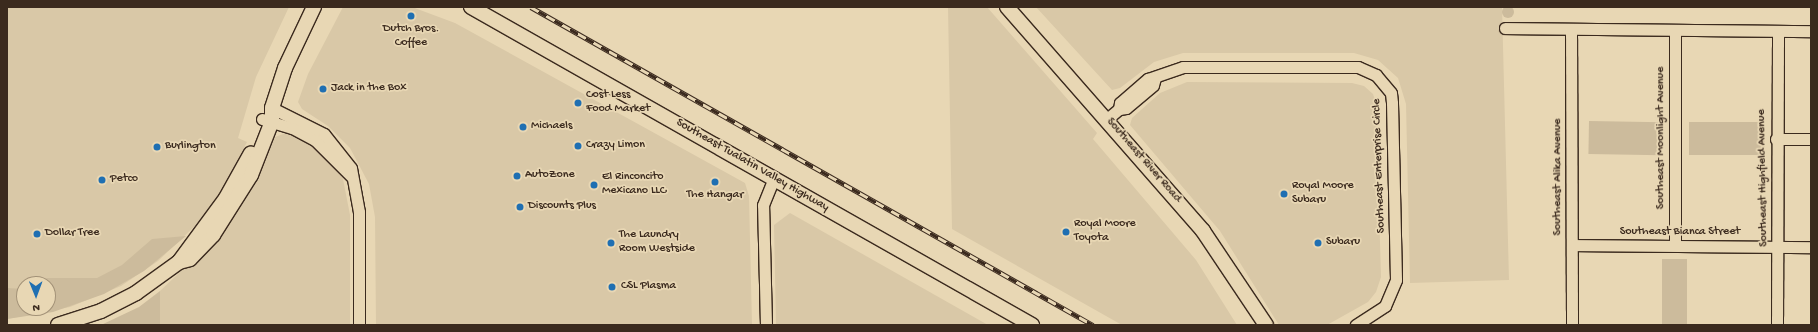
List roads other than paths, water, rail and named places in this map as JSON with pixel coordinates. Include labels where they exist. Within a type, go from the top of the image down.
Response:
[{"type":"main road","points":[[58,325],[120,302],[179,262],[190,259],[223,222],[251,175],[268,116],[285,68],[314,7]]},
{"type":"main road","name":"Southeast Tualatin Valley Highway","points":[[471,7],[1032,325]]},
{"type":"main road","name":"Southeast River Road","points":[[1007,7],[1107,119],[1203,231],[1266,325]]},
{"type":"street","points":[[1506,28],[1811,31]]},
{"type":"street","name":"Southeast Alika Avenue","points":[[1571,29],[1572,325]]},
{"type":"street","name":"Southeast Moonlight Avenue","points":[[1675,30],[1675,245]]},
{"type":"street","name":"Southeast Highfield Avenue","points":[[1777,325],[1778,246],[1776,139],[1778,31]]},
{"type":"street","name":"Southeast Enterprise Circle","points":[[1107,119],[1119,109],[1120,103],[1143,83],[1174,68],[1195,66],[1358,67],[1372,72],[1384,83],[1392,103],[1396,280],[1384,306],[1356,325]]},
{"type":"street","points":[[268,116],[324,134],[342,153],[351,168],[351,176],[359,212],[359,325]]},
{"type":"street","points":[[1776,139],[1811,139]]},
{"type":"street","points":[[766,325],[763,205],[774,178]]},
{"type":"street","name":"Southeast Bianca Street","points":[[1572,246],[1675,245],[1811,247]]},
{"type":"railway","points":[[531,7],[1093,325]]},
{"type":"place","name":"Dutch Bros. Coffee","points":[[411,16]]},
{"type":"place","name":"Jack in the Box","points":[[323,89]]},
{"type":"place","name":"Cost Less Food Market","points":[[578,103]]},
{"type":"place","name":"Michaels","points":[[523,127]]},
{"type":"place","name":"Crazy Limon","points":[[578,146]]},
{"type":"place","name":"Burlington","points":[[157,147]]},
{"type":"place","name":"AutoZone","points":[[517,176]]},
{"type":"place","name":"Petco","points":[[102,180]]},
{"type":"place","name":"The Hangar","points":[[715,182]]},
{"type":"place","name":"El Rinconcito Mexicano LLC","points":[[594,185]]},
{"type":"place","name":"Royal Moore Subaru","points":[[1284,194]]},
{"type":"place","name":"Discounts Plus","points":[[520,207]]},
{"type":"place","name":"Royal Moore Toyota","points":[[1066,232]]},
{"type":"place","name":"Dollar Tree","points":[[37,234]]},
{"type":"place","name":"The Laundry Room Westside","points":[[611,243]]},
{"type":"place","name":"Subaru","points":[[1318,243]]},
{"type":"place","name":"CSL Plasma","points":[[612,287]]}]
